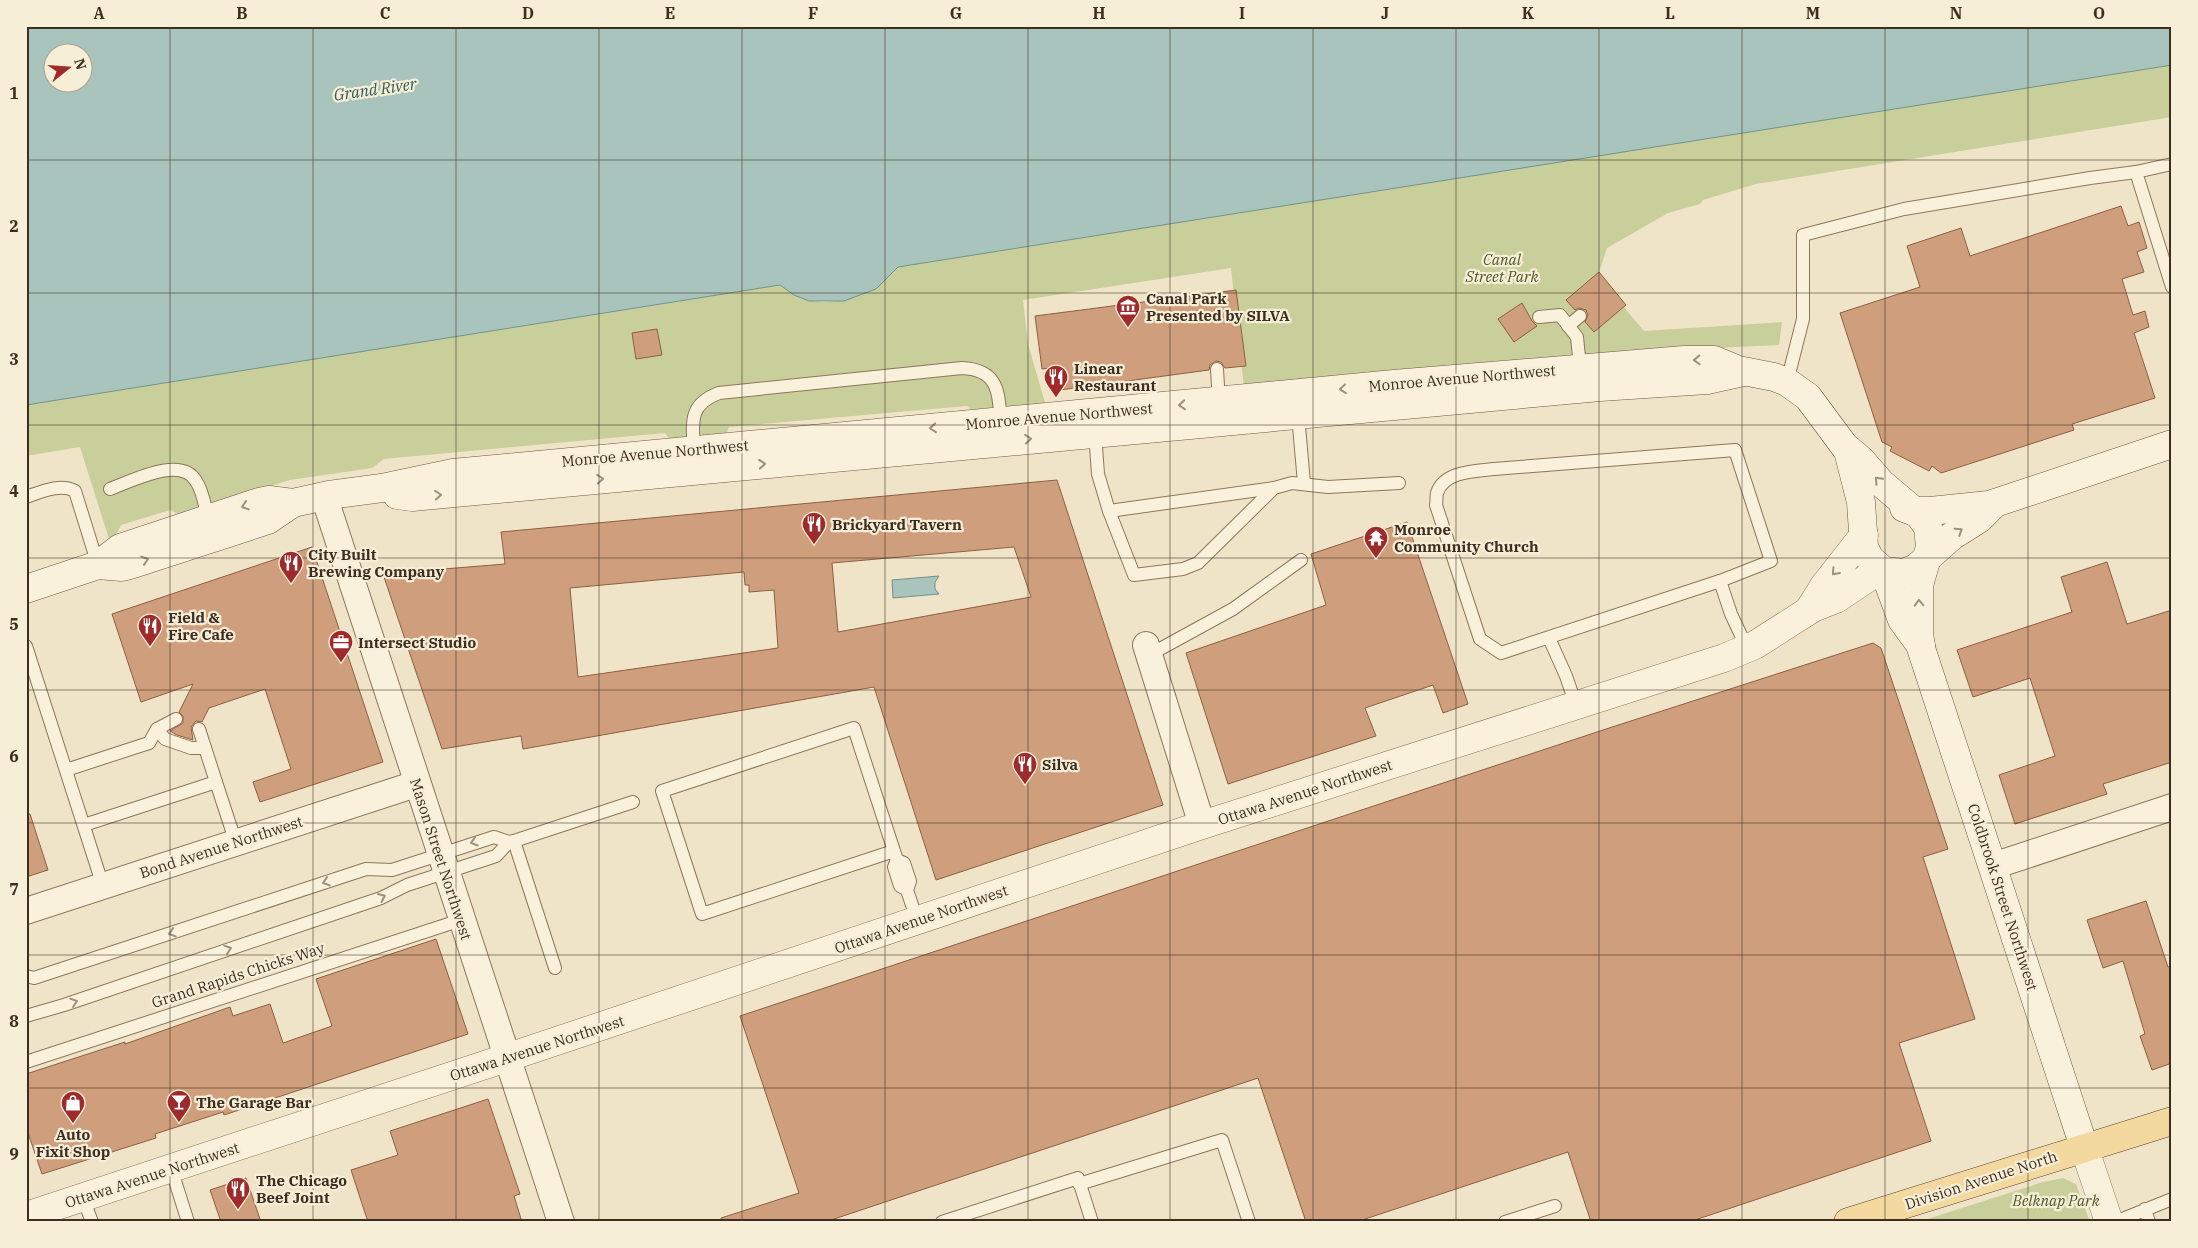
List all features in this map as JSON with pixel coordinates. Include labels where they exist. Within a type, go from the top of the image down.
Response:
[{"type":"main road","name":"Monroe Avenue Northwest","points":[[26,589],[98,565],[120,548],[264,500],[293,503],[324,496],[373,490],[453,472],[561,473],[1001,432],[1219,401],[1580,368],[1711,359],[1744,372],[1766,375],[1787,382],[1808,397],[1846,447],[1912,511]]},
{"type":"main road","name":"Monroe Avenue Northwest","points":[[561,473],[694,450],[1001,432],[1095,434],[1609,386],[1707,380],[1744,372]]},
{"type":"main road","points":[[1912,511],[1930,511],[1994,504],[2172,444]]},
{"type":"main road","name":"Monroe Avenue Northwest","points":[[1846,447],[1861,502],[1866,554],[1874,564],[1884,571]]},
{"type":"main road","name":"Monroe Avenue Northwest","points":[[98,565],[126,566],[268,520],[293,503]]},
{"type":"main road","points":[[1884,571],[1897,574],[1910,571],[1952,536],[1979,519],[1994,504]]},
{"type":"main road","name":"Ottawa Avenue Northwest","points":[[1809,610],[1824,586],[1864,535],[1869,523],[1883,510],[1896,507],[1912,511]]},
{"type":"main road","name":"Coldbrook Street Northwest","points":[[1912,511],[1924,521],[1930,533],[1930,546],[1918,585],[1921,648],[2109,1222]]},
{"type":"main road","name":"Ottawa Avenue Northwest","points":[[26,1216],[88,1210],[172,1168],[1202,825],[1714,662],[1747,648],[1778,631],[1809,610],[1836,599],[1872,575],[1884,571]]},
{"type":"main road","name":"Coldbrook Street Northwest","points":[[1884,571],[1902,620],[1921,648]]},
{"type":"main road","name":"Division Avenue North","points":[[1848,1222],[2172,1121]]},
{"type":"street","name":"Mason Street Northwest","points":[[324,496],[416,784],[561,1222]]},
{"type":"street","points":[[1147,650],[1202,825]]},
{"type":"street","name":"Bond Avenue Northwest","points":[[26,911],[416,784]]},
{"type":"street","points":[[1993,866],[2172,807]]},
{"type":"lane","points":[[1787,382],[1803,319],[1803,235],[1904,210],[2090,178],[2136,172],[2172,164]]},
{"type":"lane","points":[[2136,172],[2172,287]]},
{"type":"lane","points":[[1539,317],[1560,316],[1577,337],[1580,368]]},
{"type":"lane","points":[[1568,326],[1580,316]]},
{"type":"lane","points":[[694,450],[692,425],[695,412],[701,403],[719,393],[952,369],[977,370],[991,378],[995,384],[998,396],[1001,432]]},
{"type":"lane","points":[[1172,426],[1213,416],[1219,411],[1217,369]]},
{"type":"lane","points":[[1298,415],[1304,483]]},
{"type":"lane","points":[[1095,434],[1098,474],[1109,511],[1134,574],[1183,569],[1204,558],[1274,488]]},
{"type":"lane","points":[[1735,450],[1771,561],[1720,581],[1549,638],[1501,653],[1480,639],[1436,505],[1437,493],[1449,479],[1465,472],[1484,470],[1735,450]]},
{"type":"lane","points":[[110,489],[161,471],[181,470],[191,474],[198,482],[208,518]]},
{"type":"lane","points":[[1109,511],[1274,488],[1292,483],[1328,487],[1399,483]]},
{"type":"lane","points":[[26,496],[59,488],[68,488],[75,491],[98,565]]},
{"type":"lane","points":[[1147,650],[1233,610],[1301,560]]},
{"type":"lane","points":[[1720,581],[1731,614],[1747,648]]},
{"type":"lane","points":[[1549,638],[1566,676],[1576,705]]},
{"type":"lane","points":[[26,646],[103,886]]},
{"type":"lane","points":[[66,770],[149,743],[157,729],[176,719]]},
{"type":"lane","points":[[896,855],[702,914],[662,791],[854,728],[896,855],[904,863],[910,882],[907,890],[917,920]]},
{"type":"lane","points":[[157,729],[165,739],[192,748],[205,748]]},
{"type":"lane","points":[[199,729],[236,843]]},
{"type":"lane","points":[[84,825],[216,782]]},
{"type":"lane","points":[[26,976],[31,979],[366,869],[392,870],[496,856],[512,842],[633,802]]},
{"type":"lane","points":[[26,1016],[64,1005],[382,898],[490,838],[512,842]]},
{"type":"lane","points":[[512,842],[555,968]]},
{"type":"lane","name":"Grand Rapids Chicks Way","points":[[26,1062],[461,920]]},
{"type":"lane","points":[[1079,1184],[1222,1140],[1249,1222]]},
{"type":"lane","points":[[172,1168],[188,1222]]},
{"type":"lane","points":[[942,1222],[1078,1178],[1092,1222]]},
{"type":"lane","points":[[2115,1222],[2172,1199]]},
{"type":"lane","points":[[1504,1222],[1555,1206]]},
{"type":"lane","points":[[2145,1209],[2149,1222]]},
{"type":"green space","name":"Canal Street Park","points":[[2172,65],[2172,117],[1756,184],[1668,213],[1607,248],[1598,276],[1644,331],[1782,322],[1779,345],[1606,353],[1244,388],[1231,268],[1023,300],[1028,344],[1046,406],[975,413],[967,406],[729,427],[726,435],[670,440],[665,433],[384,459],[372,468],[290,480],[180,515],[170,510],[121,525],[115,537],[109,539],[80,447],[26,456],[26,405],[781,285],[803,298],[813,301],[833,302],[855,295],[880,283],[898,267]]},
{"type":"green space","name":"Belknap Park","points":[[2063,1178],[2076,1184],[2090,1222],[1918,1222],[2043,1182]]},
{"type":"water","name":"Grand River","points":[[26,26],[2172,26],[2172,65],[898,267],[876,289],[844,301],[809,301],[794,295],[780,285],[26,405]]},
{"type":"water","points":[[939,576],[935,582],[935,589],[939,594],[893,598],[892,580]]},
{"type":"building","points":[[2121,206],[2128,226],[2139,222],[2147,248],[2137,252],[2144,272],[2122,279],[2133,315],[2145,311],[2149,327],[2134,333],[2155,398],[2072,424],[2074,430],[1941,473],[1932,466],[1929,471],[1890,451],[1892,447],[1882,442],[1840,313],[1920,287],[1907,246],[1961,228],[1970,256]]},
{"type":"building","points":[[1599,272],[1626,305],[1594,332],[1585,322],[1588,315],[1586,310],[1579,308],[1575,310],[1566,300]]},
{"type":"building","points":[[1236,290],[1246,366],[1225,368],[1221,362],[1216,361],[1210,365],[1209,370],[1060,390],[1057,367],[1042,369],[1035,316]]},
{"type":"building","points":[[1522,303],[1537,326],[1514,342],[1498,319]]},
{"type":"building","points":[[657,329],[662,355],[636,359],[632,333]]},
{"type":"building","points":[[1057,480],[1163,805],[936,880],[874,687],[523,749],[521,736],[442,749],[383,574],[505,564],[501,532]],"holes":[[[1014,547],[1031,597],[838,632],[832,563]],[[744,572],[745,585],[749,585],[749,592],[774,590],[778,648],[578,677],[570,588]]]},
{"type":"building","points":[[1407,522],[1468,704],[1443,713],[1433,685],[1365,708],[1376,736],[1228,784],[1186,653],[1326,605],[1311,554]]},
{"type":"building","points":[[312,547],[383,762],[260,802],[253,782],[291,769],[265,689],[209,708],[202,722],[196,721],[191,727],[193,740],[177,735],[170,731],[183,723],[183,716],[179,712],[193,684],[141,702],[112,614]]},
{"type":"building","points":[[2107,562],[2127,624],[2172,610],[2172,762],[2103,784],[2107,794],[2015,824],[1999,775],[2055,756],[2030,678],[1973,697],[1957,650],[2072,612],[2061,577]]},
{"type":"building","points":[[1873,643],[1881,648],[1948,849],[1923,857],[1975,1019],[1899,1043],[1931,1141],[1689,1222],[1591,1222],[1568,1152],[1356,1222],[1306,1222],[1258,1078],[825,1222],[721,1222],[721,1218],[799,1193],[740,1016],[1606,729]]},
{"type":"building","points":[[26,814],[30,814],[48,870],[26,877]]},
{"type":"building","points":[[2146,901],[2168,967],[2172,966],[2172,1063],[2152,1070],[2140,1036],[2145,1034],[2123,961],[2103,968],[2087,920]]},
{"type":"building","points":[[436,939],[468,1034],[224,1115],[223,1112],[155,1134],[156,1138],[42,1174],[26,1127],[26,1074],[125,1042],[125,1044],[230,1007],[233,1016],[270,1004],[283,1043],[332,1026],[316,979]]},
{"type":"building","points":[[488,1099],[520,1194],[514,1196],[522,1222],[368,1222],[351,1170],[398,1155],[390,1131]]},
{"type":"building","points":[[246,1178],[261,1222],[221,1222],[210,1190]]},
{"type":"place","name":"Canal Park Presented by SILVA","points":[[1128,328]]},
{"type":"place","name":"Linear Restaurant","points":[[1056,398]]},
{"type":"place","name":"Brickyard Tavern","points":[[814,545]]},
{"type":"place","name":"Monroe Community Church","points":[[1376,559]]},
{"type":"place","name":"City Built Brewing Company","points":[[291,584]]},
{"type":"place","name":"Field & Fire Cafe","points":[[150,647]]},
{"type":"place","name":"Intersect Studio","points":[[341,663]]},
{"type":"place","name":"Silva","points":[[1025,785]]},
{"type":"place","name":"The Garage Bar","points":[[179,1123]]},
{"type":"place","name":"Auto Fixit Shop","points":[[73,1124]]},
{"type":"place","name":"The Chicago Beef Joint","points":[[238,1210]]}]
